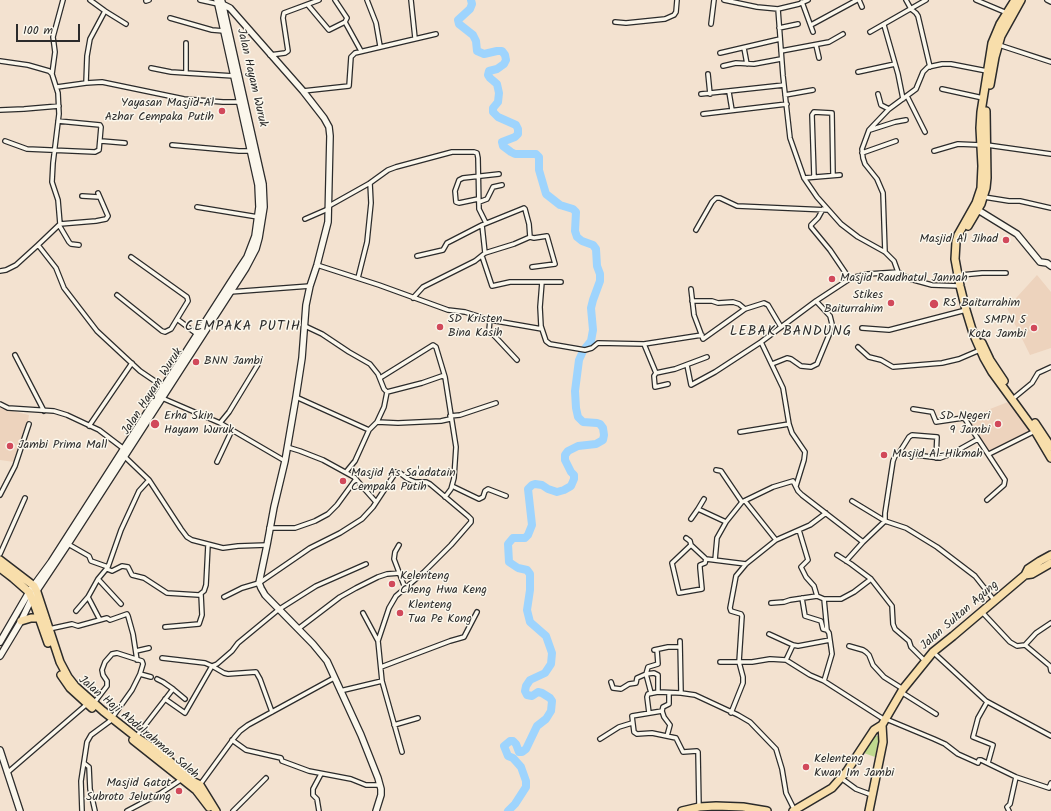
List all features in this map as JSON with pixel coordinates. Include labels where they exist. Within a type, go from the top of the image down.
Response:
[{"type":"highway","points":[[1015,0],[1000,24],[987,71],[980,128],[987,178],[984,197],[978,210],[964,232],[959,246],[958,255],[961,275],[977,331],[992,372],[1035,431],[1051,458]]},
{"type":"highway","points":[[1021,0],[995,44],[987,100],[982,178],[979,196],[973,210],[960,229],[956,242],[954,259],[966,310],[980,350],[1039,428],[1051,447]]},
{"type":"highway","name":"Jalan Sultan Agung","points":[[1026,575],[1028,569],[1051,555]]},
{"type":"highway","points":[[0,560],[33,592]]},
{"type":"highway","name":"Jalan Sultan Agung","points":[[884,721],[902,690],[933,652],[1026,575],[1032,574],[1051,563]]},
{"type":"highway","points":[[0,568],[33,592]]},
{"type":"highway","name":"Jalan Haji Abdulrahman Saleh","points":[[33,592],[56,665],[60,674],[70,688],[91,703],[182,779],[198,788],[211,811]]},
{"type":"highway","name":"Jalan Haji Abdulrahman Saleh","points":[[33,592],[49,629],[64,671],[75,686],[91,703]]},
{"type":"highway","points":[[21,621],[31,618],[40,618]]},
{"type":"highway","name":"Jalan Haji Abdulrahman Saleh","points":[[111,720],[162,754],[192,781],[216,811]]},
{"type":"highway","points":[[794,811],[832,788],[841,778],[874,730],[884,721]]},
{"type":"highway","points":[[869,811],[883,742],[884,721]]},
{"type":"highway","points":[[682,811],[699,807],[767,811]]},
{"type":"main road","name":"Jalan Hayam Wuruk","points":[[165,388],[246,268],[256,249],[264,207],[263,184],[234,76],[224,31],[220,2]]},
{"type":"main road","name":"Jalan Hayam Wuruk","points":[[33,592],[68,544],[125,457],[197,334],[246,257],[255,236],[260,207],[259,190],[252,150],[220,2]]},
{"type":"main road","points":[[220,2],[230,8],[303,91],[324,118],[329,127],[329,207],[326,231],[306,305],[302,358],[296,397],[285,461],[259,583],[265,596],[327,661],[361,735],[380,785],[381,795],[376,811]]},
{"type":"main road","points":[[978,210],[1017,234],[1040,262],[1047,263],[1051,266]]},
{"type":"main road","name":"Jalan Hayam Wuruk","points":[[33,592],[124,449],[160,396]]},
{"type":"main road","points":[[0,656],[21,621],[33,592]]},
{"type":"main road","points":[[0,642],[33,592]]},
{"type":"main road","points":[[0,750],[20,811]]},
{"type":"street","points":[[63,0],[53,37],[55,52],[52,74],[57,87],[59,106],[52,182],[58,200],[59,225],[69,242],[71,244],[79,245]]},
{"type":"street","points":[[90,0],[126,24]]},
{"type":"street","points":[[200,0],[220,2]]},
{"type":"street","points":[[270,55],[285,53],[288,51],[283,18],[284,13],[319,0]]},
{"type":"street","points":[[335,0],[347,18],[345,22],[361,50]]},
{"type":"street","points":[[367,0],[376,23],[380,46]]},
{"type":"street","points":[[411,0],[415,38]]},
{"type":"street","points":[[615,22],[626,23],[665,19],[674,15],[678,0]]},
{"type":"street","points":[[711,24],[714,0]]},
{"type":"street","points":[[724,0],[757,7],[778,9],[808,0]]},
{"type":"street","points":[[811,26],[858,0],[862,7]]},
{"type":"street","points":[[906,0],[911,9],[916,12],[918,16],[930,67]]},
{"type":"street","points":[[870,32],[926,0]]},
{"type":"street","points":[[976,0],[1007,13]]},
{"type":"street","points":[[1047,0],[1051,2]]},
{"type":"street","points":[[802,2],[813,32]]},
{"type":"street","points":[[308,5],[330,30],[345,22]]},
{"type":"street","points":[[778,9],[782,76],[787,104],[790,138],[804,178],[816,197],[841,224],[858,237],[885,252],[894,261],[898,272]]},
{"type":"street","points":[[86,83],[88,47],[92,33],[105,11]]},
{"type":"street","points":[[170,18],[212,30],[224,31]]},
{"type":"street","points":[[887,23],[895,64],[905,97],[926,132]]},
{"type":"street","points":[[780,28],[798,24]]},
{"type":"street","points":[[303,91],[349,86],[351,57],[361,50],[436,34]]},
{"type":"street","points":[[781,51],[829,42],[843,34]]},
{"type":"street","points":[[720,53],[780,39]]},
{"type":"street","points":[[186,43],[186,73]]},
{"type":"street","points":[[995,44],[1051,62]]},
{"type":"street","points":[[816,45],[819,58]]},
{"type":"street","points":[[744,48],[747,64]]},
{"type":"street","points":[[724,66],[736,63],[754,64],[782,59]]},
{"type":"street","points":[[0,61],[38,67],[52,74]]},
{"type":"street","points":[[858,72],[895,64]]},
{"type":"street","points":[[885,252],[883,193],[877,179],[865,164],[862,154],[869,130],[890,109],[916,89],[923,72],[930,67],[942,64],[951,64],[987,71]]},
{"type":"street","points":[[151,68],[171,72],[234,76]]},
{"type":"street","points":[[708,74],[710,94]]},
{"type":"street","points":[[57,87],[102,82],[184,99],[242,102]]},
{"type":"street","points":[[701,94],[784,86]]},
{"type":"street","points":[[942,89],[983,98]]},
{"type":"street","points":[[785,95],[813,90]]},
{"type":"street","points":[[728,92],[732,110]]},
{"type":"street","points":[[878,94],[882,105],[890,109]]},
{"type":"street","points":[[703,114],[787,104]]},
{"type":"street","points":[[0,110],[59,106]]},
{"type":"street","points":[[814,176],[812,115],[814,112],[832,113],[833,175]]},
{"type":"street","points":[[869,130],[906,120]]},
{"type":"street","points":[[6,141],[24,149],[97,152],[100,149],[101,127],[99,124],[58,121]]},
{"type":"street","points":[[101,141],[125,143]]},
{"type":"street","points":[[862,154],[896,141]]},
{"type":"street","points":[[934,151],[958,144],[983,145],[1051,154]]},
{"type":"street","points":[[172,145],[240,151],[252,150]]},
{"type":"street","points":[[305,219],[370,183],[388,170],[404,164],[452,152],[476,152],[478,158],[478,201],[484,224],[484,254],[492,286],[510,282],[561,282]]},
{"type":"street","points":[[499,174],[463,178],[460,180],[455,191],[455,200],[459,203],[478,201],[487,198],[493,187],[502,186]]},
{"type":"street","points":[[804,178],[840,175]]},
{"type":"street","points":[[358,278],[366,242],[371,203],[370,183]]},
{"type":"street","points":[[0,270],[6,270],[16,265],[59,225],[96,222],[106,219],[108,216],[98,195],[82,196]]},
{"type":"street","points":[[984,197],[1009,201],[1020,201],[1051,208]]},
{"type":"street","points":[[696,230],[712,202],[716,198],[720,198],[737,206],[828,210]]},
{"type":"street","points":[[197,207],[258,217]]},
{"type":"street","points":[[417,256],[443,250],[447,243],[484,224],[524,208],[528,220],[530,236]]},
{"type":"street","points":[[823,210],[811,227],[830,250],[849,278]]},
{"type":"street","points":[[413,298],[423,287],[475,261],[484,254],[514,244],[530,236],[534,238],[547,236],[554,264],[532,266]]},
{"type":"street","points":[[38,245],[56,268],[64,288],[86,318],[104,338],[132,363],[165,388]]},
{"type":"street","points":[[117,295],[162,331],[166,332],[171,330],[188,301],[187,296],[131,257]]},
{"type":"street","points":[[318,265],[448,310],[466,312],[490,320],[542,329]]},
{"type":"street","points":[[687,365],[691,385],[715,372],[761,342],[849,278],[868,274],[898,272],[910,279],[932,285],[960,286]]},
{"type":"street","points":[[961,275],[1006,273]]},
{"type":"street","points":[[542,282],[540,307],[542,329],[547,343],[585,350],[592,348],[598,343],[644,344],[702,335]]},
{"type":"street","points":[[230,292],[310,286]]},
{"type":"street","points":[[691,289],[694,315],[703,339],[745,309],[766,303],[781,327]]},
{"type":"street","points":[[692,301],[712,301],[719,303],[733,302],[739,304],[745,309]]},
{"type":"street","points":[[772,364],[781,359],[787,358],[801,366],[811,367],[817,364],[832,324],[830,316],[816,301]]},
{"type":"street","points":[[862,328],[889,330],[966,310]]},
{"type":"street","points":[[177,319],[197,334]]},
{"type":"street","points":[[490,320],[489,330],[517,360]]},
{"type":"street","points":[[305,326],[322,334],[370,364],[380,378],[384,389],[387,392],[384,407],[377,422],[369,430],[355,461],[346,472]]},
{"type":"street","points":[[761,342],[783,388],[789,424],[793,436],[804,452],[804,460],[796,486]]},
{"type":"street","points":[[644,344],[656,373],[654,376],[655,387],[668,384]]},
{"type":"street","points":[[380,378],[433,345],[436,347],[447,385],[450,417],[456,447],[454,478],[452,486],[445,497]]},
{"type":"street","points":[[858,347],[869,357],[881,360],[893,368],[942,363],[959,359],[980,350]]},
{"type":"street","points":[[15,355],[44,411]]},
{"type":"street","points":[[656,373],[675,369],[707,357]]},
{"type":"street","points":[[220,423],[229,412],[260,361]]},
{"type":"street","points":[[89,426],[132,363]]},
{"type":"street","points":[[1015,396],[1032,383],[1038,373],[1051,367]]},
{"type":"street","points":[[387,392],[442,376],[445,377]]},
{"type":"street","points":[[160,396],[220,423],[285,461]]},
{"type":"street","points":[[296,397],[369,430]]},
{"type":"street","points":[[377,422],[398,423],[441,421],[496,403]]},
{"type":"street","points":[[0,404],[8,408],[60,413],[106,435],[124,449]]},
{"type":"street","points":[[913,409],[932,412],[936,422],[964,418],[1005,480],[1004,485],[987,500]]},
{"type":"street","points":[[0,496],[15,466],[29,424]]},
{"type":"street","points":[[740,432],[789,424]]},
{"type":"street","points":[[217,462],[232,430]]},
{"type":"street","points":[[989,454],[1035,431]]},
{"type":"street","points":[[846,561],[885,521],[893,461],[903,444],[910,436],[937,437],[936,458]]},
{"type":"street","points":[[899,453],[936,458],[946,457],[978,439]]},
{"type":"street","points":[[287,447],[323,460],[346,472],[356,479],[376,502]]},
{"type":"street","points":[[125,457],[148,480],[187,537],[192,540],[223,548],[268,545]]},
{"type":"street","points":[[716,470],[721,471],[776,540]]},
{"type":"street","points":[[224,597],[242,588],[259,583],[310,548],[340,533],[362,519],[376,502],[396,472],[400,473],[415,482],[426,482],[430,484],[470,518],[470,522],[446,551],[396,596],[388,608],[378,641]]},
{"type":"street","points":[[270,528],[295,528],[304,526],[321,518],[338,505],[356,479]]},
{"type":"street","points":[[76,611],[88,597],[98,579],[107,568],[130,509],[139,490],[148,480]]},
{"type":"street","points":[[715,560],[717,538],[726,522],[744,501],[773,487],[792,480],[802,495],[863,542]]},
{"type":"street","points":[[452,486],[479,499],[483,497],[485,491],[488,489],[506,496]]},
{"type":"street","points":[[0,554],[25,498]]},
{"type":"street","points":[[691,519],[704,499]]},
{"type":"street","points":[[852,501],[885,521],[906,528],[948,555],[975,576],[994,600]]},
{"type":"street","points":[[698,509],[726,522]]},
{"type":"street","points":[[731,713],[743,683],[739,662],[742,616],[741,614],[731,611],[730,608],[736,576],[746,564],[776,540],[810,525],[826,513]]},
{"type":"street","points":[[799,530],[808,559],[801,567],[814,586],[817,596]]},
{"type":"street","points":[[686,538],[690,541],[691,545],[706,559],[746,564]]},
{"type":"street","points":[[68,544],[89,556],[92,561],[112,571],[122,566],[128,567],[132,574],[144,578],[167,593],[201,594]]},
{"type":"street","points":[[165,627],[199,624],[202,615],[201,594],[206,585],[208,544]]},
{"type":"street","points":[[399,545],[395,552],[394,559],[406,588]]},
{"type":"street","points":[[691,545],[672,563],[678,592],[702,589],[700,565],[705,562],[706,559]]},
{"type":"street","points":[[837,556],[871,579],[892,606],[893,624],[895,629],[909,641],[911,647],[926,661]]},
{"type":"street","points":[[165,699],[185,713],[212,666],[223,660],[238,643],[278,610],[316,586],[366,564]]},
{"type":"street","points":[[298,629],[340,597],[356,588],[378,577],[387,574],[400,573]]},
{"type":"street","points":[[98,579],[121,604]]},
{"type":"street","points":[[771,603],[817,596],[824,599],[845,598],[871,579]]},
{"type":"street","points":[[88,597],[100,620]]},
{"type":"street","points":[[802,598],[805,616],[820,620],[823,629],[827,630]]},
{"type":"street","points":[[824,599],[827,630],[832,654],[824,681]]},
{"type":"street","points":[[981,611],[1010,642],[1017,646],[1025,645],[1036,633],[1051,623]]},
{"type":"street","points":[[381,667],[464,637],[477,612]]},
{"type":"street","points":[[363,613],[378,641],[382,681],[402,752]]},
{"type":"street","points":[[49,629],[72,624],[78,626],[107,618],[110,620],[127,614],[137,660]]},
{"type":"street","points":[[769,634],[793,645],[802,646],[830,640]]},
{"type":"street","points":[[668,647],[669,641]]},
{"type":"street","points":[[680,641],[681,693]]},
{"type":"street","points":[[786,660],[793,645]]},
{"type":"street","points":[[1025,645],[1050,666],[1051,671]]},
{"type":"street","points":[[849,646],[866,652],[870,656],[873,665],[884,677],[936,714]]},
{"type":"street","points":[[651,693],[646,674],[648,667],[658,664],[656,650],[668,647],[680,647]]},
{"type":"street","points":[[136,651],[149,648]]},
{"type":"street","points":[[933,652],[987,702],[1051,736]]},
{"type":"street","points":[[7,773],[91,703],[108,686],[102,670],[105,662],[112,654],[117,653],[143,662],[140,674],[132,690],[111,720],[92,735],[87,742],[81,781],[82,811]]},
{"type":"street","points":[[162,658],[205,663],[228,674],[256,672],[272,712]]},
{"type":"street","points":[[720,662],[770,659],[786,660],[810,675],[824,681],[884,721],[934,739],[945,744],[962,756],[978,763],[979,760],[981,760],[1016,777],[1049,788],[1051,783]]},
{"type":"street","points":[[610,682],[613,688],[621,689],[629,684],[636,683],[637,678],[646,674],[654,673],[658,675],[658,692]]},
{"type":"street","points":[[140,674],[151,677]]},
{"type":"street","points":[[198,788],[240,731],[248,725],[334,678]]},
{"type":"street","points":[[157,679],[185,699]]},
{"type":"street","points":[[340,691],[382,681]]},
{"type":"street","points":[[136,737],[173,689]]},
{"type":"street","points":[[649,713],[647,698],[648,694],[658,692],[681,693],[695,695],[750,722],[773,745],[779,756],[786,793],[794,811]]},
{"type":"street","points":[[667,736],[670,725],[664,717],[662,711],[663,707],[669,704],[668,693]]},
{"type":"street","points":[[987,702],[978,718],[973,738],[993,745],[988,763]]},
{"type":"street","points":[[662,711],[632,716],[635,734],[652,733],[678,738],[683,752],[698,752],[699,807]]},
{"type":"street","points":[[394,725],[418,718]]},
{"type":"street","points":[[600,739],[619,727],[632,723]]},
{"type":"street","points":[[232,740],[246,750],[281,758],[282,761],[309,771],[351,779],[366,785],[380,785]]},
{"type":"street","points":[[84,763],[88,767],[90,789],[95,811]]},
{"type":"street","points":[[319,811],[318,799],[313,795],[314,789],[321,774]]},
{"type":"street","points":[[1009,811],[1007,807],[1010,804],[1016,777]]},
{"type":"street","points":[[233,811],[266,778]]},
{"type":"street","points":[[841,778],[856,789],[872,795]]},
{"type":"street","points":[[127,811],[161,793],[182,779]]},
{"type":"shaded area","name":"SMPN 5 Kota Jambi","points":[[1037,275],[1051,292],[1051,348],[1030,355],[1007,308]]},
{"type":"shaded area","name":"SD Negeri 9 Jambi","points":[[1008,402],[1031,431],[990,452],[967,418]]},
{"type":"shaded area","name":"Jambi Prima Mall","points":[[0,408],[29,415],[26,432],[14,462],[0,460]]},
{"type":"green space","points":[[875,736],[878,736],[879,738],[875,757],[864,753]]},
{"type":"waterway","points":[[471,0],[472,4],[470,9],[458,20],[459,24],[473,35],[476,41],[477,51],[484,54],[502,51],[505,55],[506,60],[504,64],[497,69],[489,71],[488,75],[497,84],[499,93],[498,102],[493,108],[493,112],[498,117],[516,125],[518,129],[518,134],[515,137],[502,142],[503,146],[515,154],[536,154],[539,157],[539,170],[546,194],[560,205],[573,209],[576,212],[575,231],[577,237],[582,241],[593,245],[596,249],[597,266],[600,274],[600,281],[591,308],[593,330],[591,341],[583,351],[579,360],[575,391],[578,417],[583,422],[600,424],[603,428],[603,440],[596,444],[578,446],[568,451],[565,455],[565,460],[574,475],[571,486],[557,492],[542,485],[535,484],[528,489],[532,525],[528,535],[525,538],[513,538],[508,544],[509,562],[518,568],[527,570],[530,574],[530,590],[527,610],[530,622],[546,636],[552,653],[551,664],[545,673],[530,680],[525,691],[527,695],[532,696],[538,692],[550,698],[552,701],[551,711],[546,719],[537,726],[526,749],[522,752],[519,752],[513,741],[510,741],[504,746],[508,756],[513,758],[521,767],[526,781],[526,787],[515,804],[508,811]]},
{"type":"place","name":"Yayasan Masjid Al Azhar Cempaka Putih","points":[[222,111]]},
{"type":"place","name":"Masjid Al Jihad","points":[[1006,240]]},
{"type":"place","name":"Masjid Raudhatul Jannah","points":[[832,279]]},
{"type":"place","name":"Stikes Baiturrahim","points":[[891,303]]},
{"type":"place","name":"RS Baiturrahim","points":[[934,304]]},
{"type":"place","name":"SD Kristen Bina Kasih","points":[[440,327]]},
{"type":"place","name":"SMPN 5 Kota Jambi","points":[[1034,328]]},
{"type":"place","name":"BNN Jambi","points":[[196,362]]},
{"type":"place","name":"Erha Skin Hayam Wuruk","points":[[155,424]]},
{"type":"place","name":"SD Negeri 9 Jambi","points":[[998,424]]},
{"type":"place","name":"Jambi Prima Mall","points":[[10,446]]},
{"type":"place","name":"Masjid Al-Hikmah","points":[[884,455]]},
{"type":"place","name":"Masjid As Sa'adatain Cempaka Putih","points":[[343,481]]},
{"type":"place","name":"Kelenteng Cheng Hwa Keng","points":[[392,584]]},
{"type":"place","name":"Klenteng Tua Pe Kong","points":[[400,613]]},
{"type":"place","name":"Kelenteng Kwan Im Jambi","points":[[806,767]]},
{"type":"place","name":"Masjid Gatot Subroto Jelutung","points":[[179,791]]},
{"type":"district","name":"CEMPAKA PUTIH","points":[[243,328]]},
{"type":"district","name":"LEBAK BANDUNG","points":[[791,333]]}]
